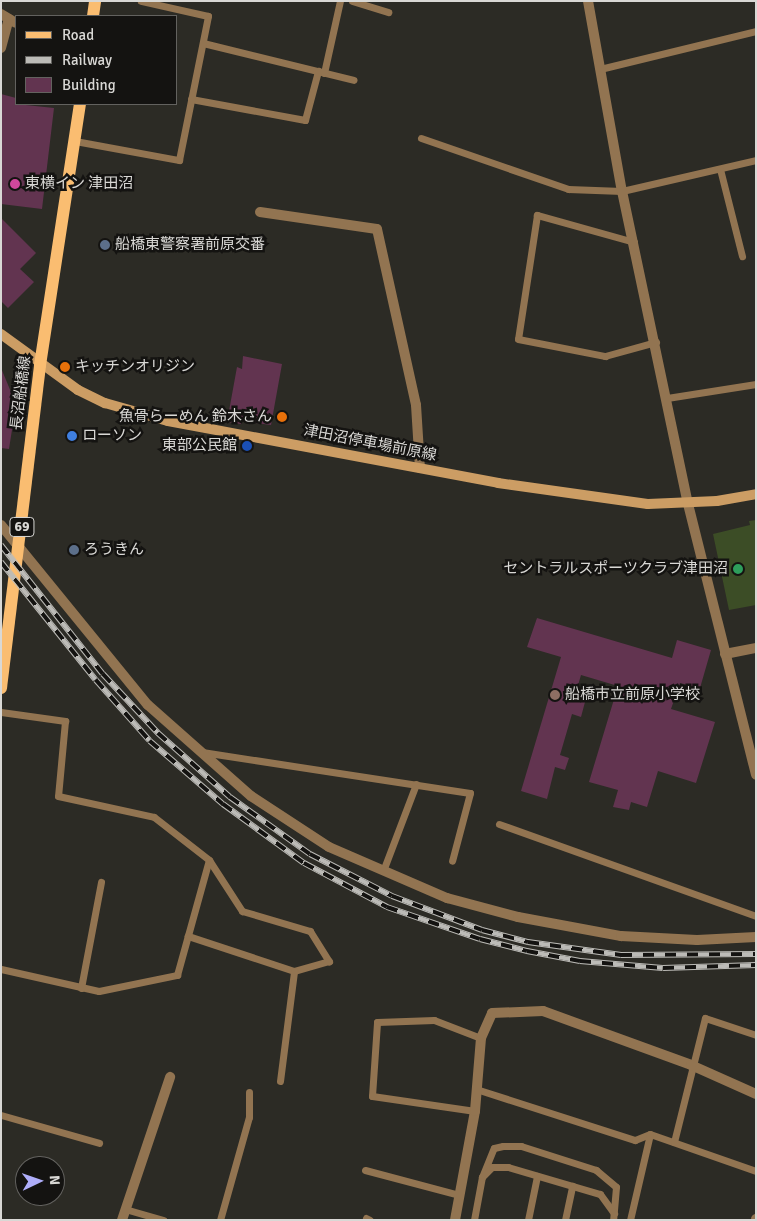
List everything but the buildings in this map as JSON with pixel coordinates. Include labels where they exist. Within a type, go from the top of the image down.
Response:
[{"type":"main road","points":[[93,15],[95,1]]},
{"type":"main road","name":"長沼船橋線","points":[[1,688],[4,633],[20,549],[40,365],[80,105]]},
{"type":"main road","name":"津田沼停車場前原線","points":[[1,334],[40,365],[78,390],[136,413],[498,483],[612,500],[648,504],[688,504],[756,494]]},
{"type":"street","points":[[588,1],[622,191],[656,342],[688,504],[756,776]]},
{"type":"street","points":[[1,48],[9,19]]},
{"type":"street","points":[[260,212],[377,229],[416,405],[420,468]]},
{"type":"street","points":[[1,525],[148,705],[250,796],[288,823],[329,847],[383,872],[447,898],[518,917],[621,936],[697,940],[756,937]]},
{"type":"street","points":[[725,654],[756,648]]},
{"type":"street","points":[[455,1220],[475,1111],[481,1038],[492,1013],[542,1011],[691,1066],[756,1094]]},
{"type":"street","points":[[122,1220],[170,1077]]},
{"type":"lane","points":[[75,141],[179,160],[208,16],[141,1]]},
{"type":"lane","points":[[191,99],[305,120],[321,72],[340,1]]},
{"type":"lane","points":[[352,1],[388,12]]},
{"type":"lane","points":[[600,68],[756,31]]},
{"type":"lane","points":[[203,43],[354,80]]},
{"type":"lane","points":[[421,138],[568,189],[622,191],[756,160]]},
{"type":"lane","points":[[720,169],[742,256]]},
{"type":"lane","points":[[634,242],[537,215],[518,339],[605,356],[656,342]]},
{"type":"lane","points":[[667,398],[756,384]]},
{"type":"lane","points":[[1,712],[66,721],[58,796],[154,817],[209,860],[242,911],[310,931],[329,960],[294,971],[188,936]]},
{"type":"lane","points":[[199,751],[470,793],[452,861]]},
{"type":"lane","points":[[383,872],[416,784]]},
{"type":"lane","points":[[499,824],[756,916]]},
{"type":"lane","points":[[1,969],[80,988],[99,990],[177,975],[209,860]]},
{"type":"lane","points":[[80,988],[101,882]]},
{"type":"lane","points":[[280,1081],[294,971]]},
{"type":"lane","points":[[674,1142],[691,1066],[705,1018],[756,1035]]},
{"type":"lane","points":[[475,1111],[372,1096],[377,1022],[434,1020],[481,1038]]},
{"type":"lane","points":[[476,1089],[636,1140],[650,1134],[756,1171]]},
{"type":"lane","points":[[220,1220],[249,1117],[249,1092]]},
{"type":"lane","points":[[1,1115],[99,1143]]},
{"type":"lane","points":[[630,1220],[650,1134]]},
{"type":"lane","points":[[474,1220],[482,1177],[494,1148],[521,1146],[596,1170],[611,1180],[616,1187],[614,1217]]},
{"type":"lane","points":[[482,1177],[492,1167],[508,1167],[600,1194],[614,1217]]},
{"type":"lane","points":[[365,1170],[459,1195]]},
{"type":"lane","points":[[528,1220],[538,1176]]},
{"type":"lane","points":[[565,1220],[572,1186]]},
{"type":"lane","points":[[125,1209],[163,1220]]},
{"type":"green space","name":"セントラルスポーツクラブ津田沼","points":[[756,520],[756,605],[729,610],[713,534],[750,525],[749,521]]},
{"type":"railway","points":[[1,545],[103,674],[158,733],[230,797],[310,854],[392,896],[482,930],[528,942],[621,955],[756,954]]},
{"type":"railway","points":[[1,562],[96,680],[150,741],[223,804],[304,863],[387,907],[480,939],[527,951],[580,961],[663,968],[756,965]]},
{"type":"place","name":"東横イン 津田沼","points":[[15,184]]},
{"type":"place","name":"船橋東警察署前原交番","points":[[105,245]]},
{"type":"place","name":"キッチンオリジン","points":[[65,367]]},
{"type":"place","name":"魚骨らーめん 鈴木さん","points":[[282,417]]},
{"type":"place","name":"ローソン","points":[[72,436]]},
{"type":"place","name":"東部公民館","points":[[247,446]]},
{"type":"place","name":"ろうきん","points":[[74,550]]},
{"type":"place","name":"セントラルスポーツクラブ津田沼","points":[[738,569]]},
{"type":"place","name":"船橋市立前原小学校","points":[[555,695]]}]
